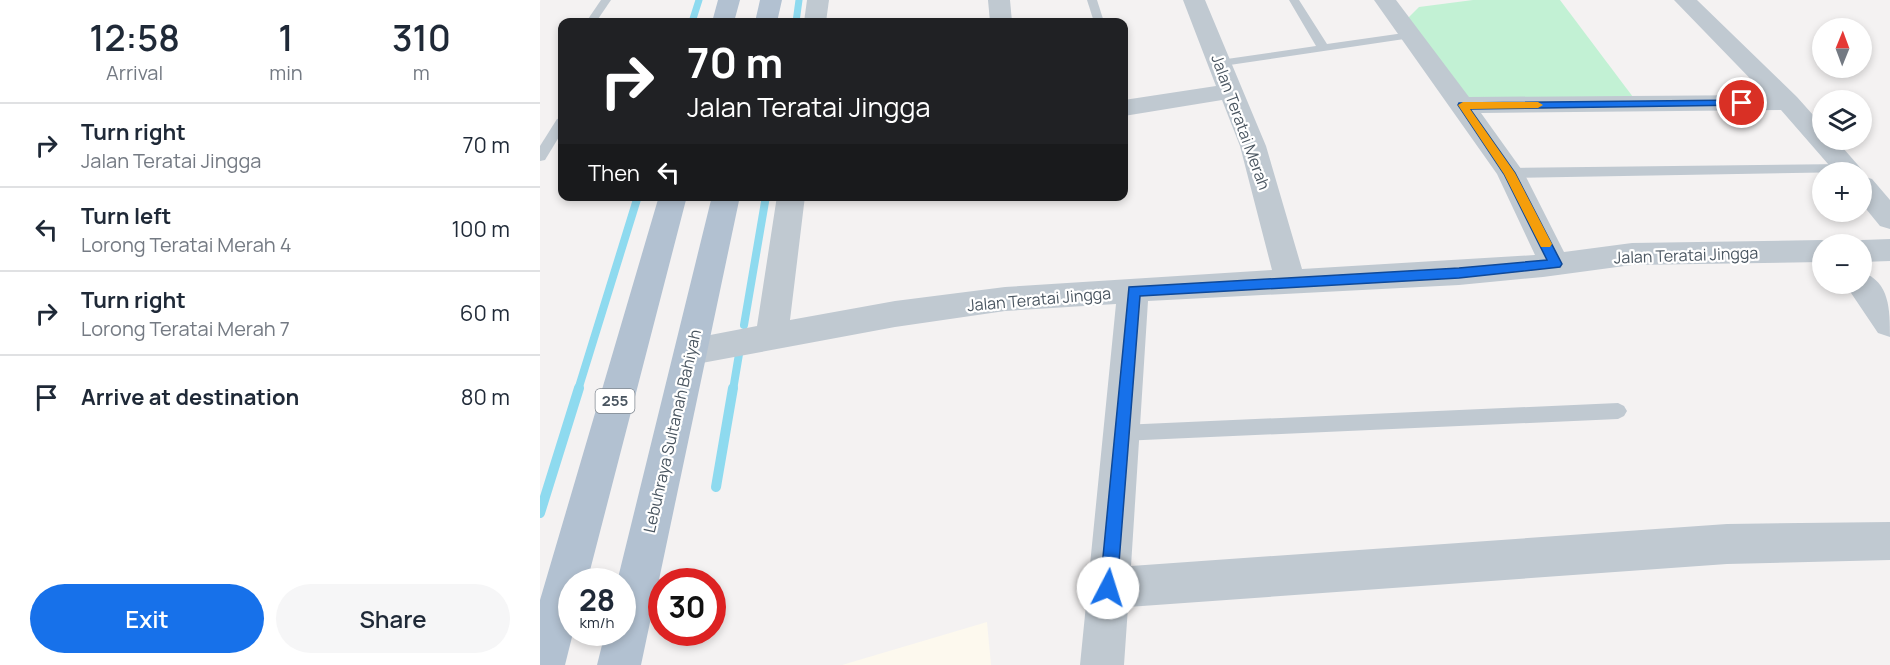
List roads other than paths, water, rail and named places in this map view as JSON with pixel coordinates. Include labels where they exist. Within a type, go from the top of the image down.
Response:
[{"type":"main road","points":[[724,18],[729,0]]},
{"type":"main road","points":[[767,18],[771,0]]},
{"type":"main road","name":"255","points":[[543,665],[550,609],[672,201]]},
{"type":"main road","name":"Lebuhraya Sultanah Bahiyah","points":[[636,576],[725,201]]},
{"type":"main road","points":[[604,665],[612,646]]},
{"type":"main road","name":"Lebuhraya Sultanah Bahiyah","points":[[619,665],[622,646]]},
{"type":"street","points":[[816,18],[818,0]]},
{"type":"street","points":[[999,0],[1001,18]]},
{"type":"street","name":"Jalan Teratai Merah","points":[[1194,0],[1261,169],[1290,281]]},
{"type":"street","points":[[1385,0],[1510,173],[1555,264]]},
{"type":"street","points":[[1685,0],[1788,102],[1841,162]]},
{"type":"street","points":[[1128,106],[1232,92]]},
{"type":"street","points":[[1463,105],[1788,102]]},
{"type":"street","points":[[1872,198],[1890,219]]},
{"type":"street","points":[[772,336],[790,201]]},
{"type":"street","points":[[1872,251],[1890,250]]},
{"type":"street","name":"Jalan Teratai Jingga","points":[[691,351],[895,314],[994,301],[1290,281],[1459,273],[1632,254],[1812,251]]},
{"type":"street","points":[[1102,665],[1133,291]]},
{"type":"street","points":[[1868,294],[1890,324]]},
{"type":"street","points":[[1108,588],[1727,544],[1890,542]]},
{"type":"lane","points":[[594,18],[606,0]]},
{"type":"lane","points":[[1092,0],[1098,18]]},
{"type":"lane","points":[[1294,0],[1323,48]]},
{"type":"lane","points":[[1221,64],[1410,35]]},
{"type":"lane","points":[[540,157],[558,128]]},
{"type":"lane","points":[[1510,173],[1812,176]]},
{"type":"lane","points":[[1121,433],[1618,411]]},
{"type":"waterway","points":[[693,18],[699,0]]},
{"type":"waterway","points":[[797,18],[799,0]]},
{"type":"waterway","points":[[578,390],[636,201]]},
{"type":"waterway","points":[[744,325],[765,201]]},
{"type":"waterway","points":[[733,390],[739,354]]},
{"type":"waterway","points":[[540,513],[579,388]]},
{"type":"waterway","points":[[716,487],[733,388]]}]
